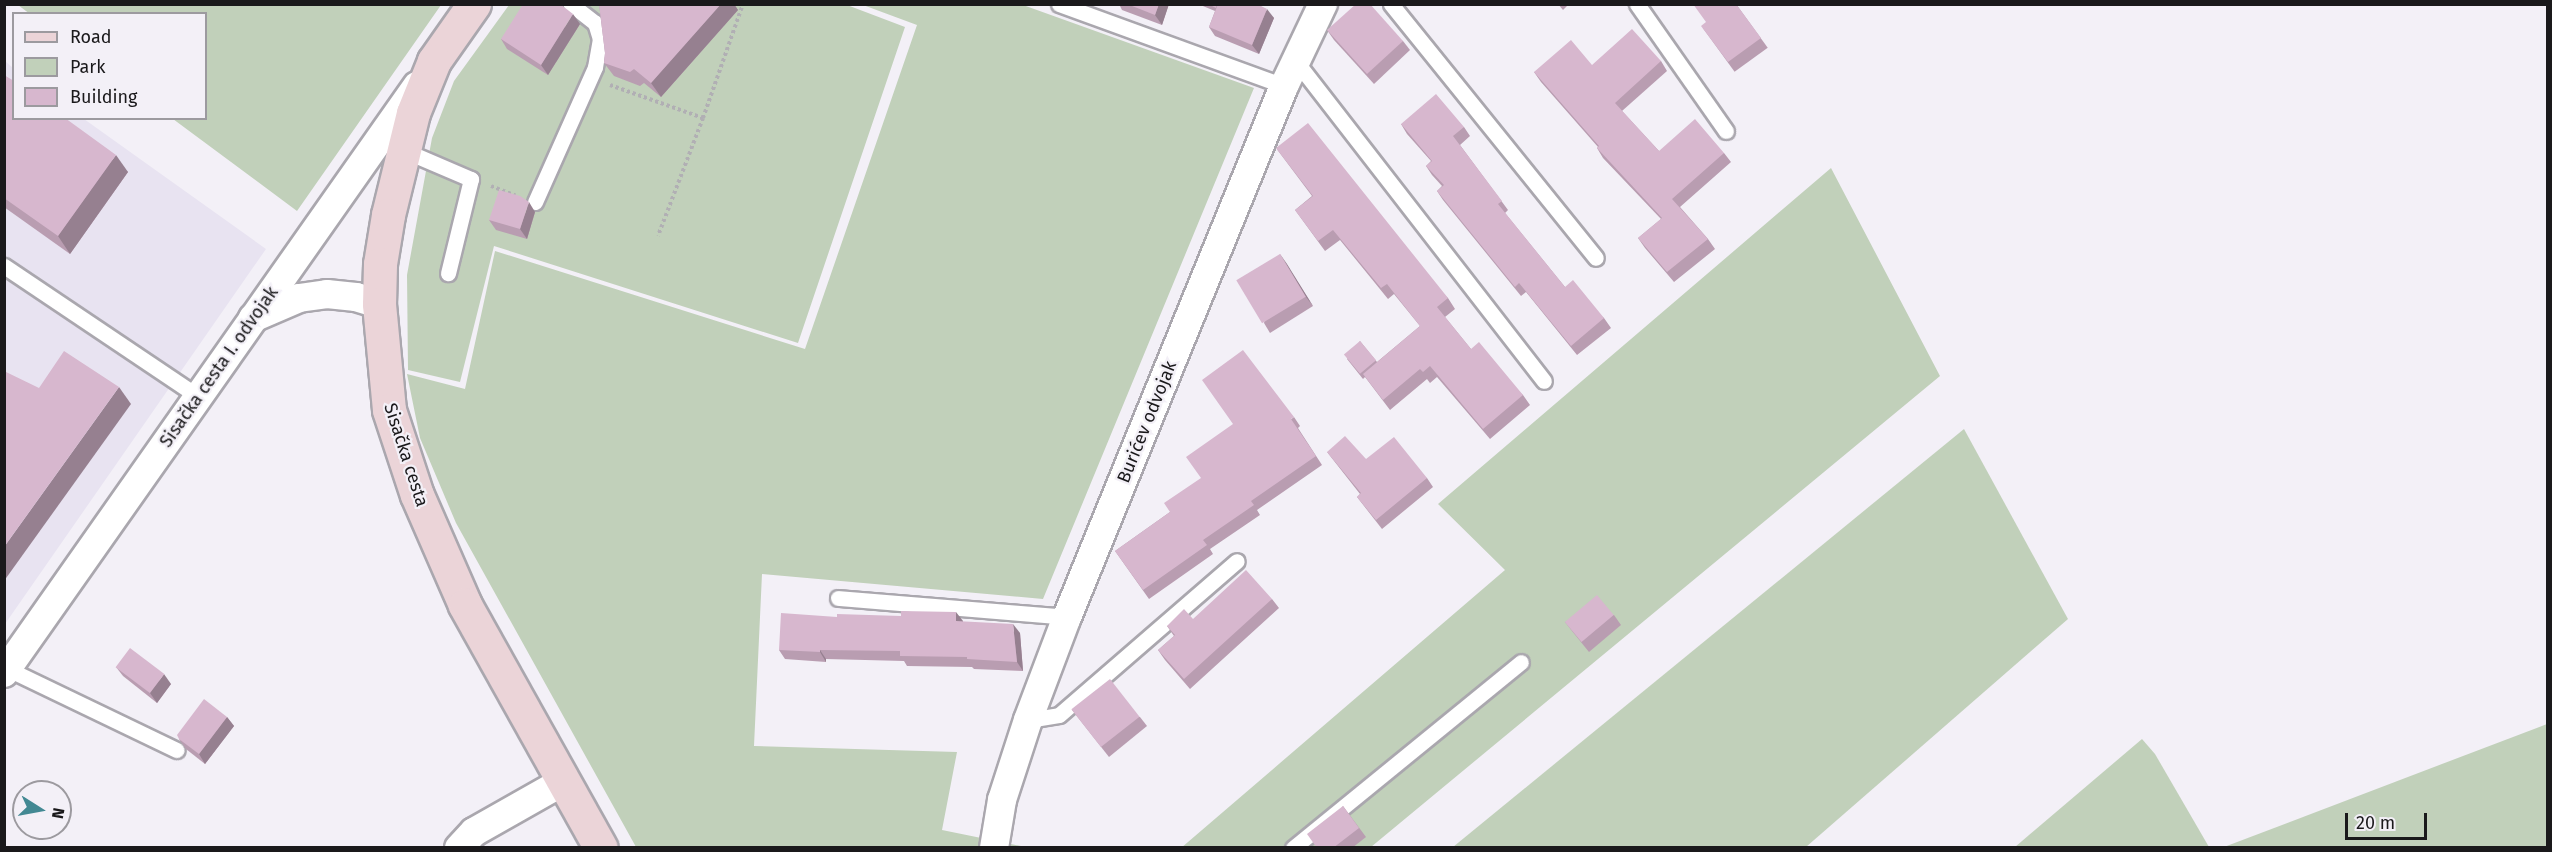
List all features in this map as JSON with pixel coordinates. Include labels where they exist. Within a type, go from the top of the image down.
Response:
[{"type":"main road","name":"Sisačka cesta","points":[[474,4],[434,61],[413,113],[386,225],[380,264],[379,304],[389,410],[417,495],[465,605],[601,848]]},
{"type":"street","name":"Burićev odvojak","points":[[994,848],[1002,800],[1028,720],[1067,618],[1290,73],[1323,4]]},
{"type":"street","name":"Sisačka cesta I. odvojak","points":[[6,671],[434,61]]},
{"type":"street","points":[[253,318],[298,298],[327,294],[356,297],[379,304]]},
{"type":"street","points":[[459,848],[474,832],[564,781]]},
{"type":"lane","points":[[535,202],[595,67],[600,39],[595,23],[571,4]]},
{"type":"lane","points":[[1059,4],[1290,73],[1545,381]]},
{"type":"lane","points":[[1391,4],[1596,258]]},
{"type":"lane","points":[[1637,4],[1726,131]]},
{"type":"lane","points":[[403,150],[471,179],[448,273]]},
{"type":"lane","points":[[4,266],[199,397]]},
{"type":"lane","points":[[1028,720],[1059,716],[1237,561]]},
{"type":"lane","points":[[838,598],[1067,618]]},
{"type":"lane","points":[[1293,848],[1521,662]]},
{"type":"lane","points":[[6,671],[176,750]]},
{"type":"path","points":[[658,236],[743,4]]},
{"type":"path","points":[[621,89],[703,118]]},
{"type":"path","points":[[471,179],[535,202]]},
{"type":"shaded area","points":[[5,61],[12,67],[12,120],[85,120],[266,249],[5,624]]},
{"type":"green space","points":[[18,5],[441,5],[297,211],[174,120],[207,120],[207,12],[27,12]]},
{"type":"green space","points":[[509,5],[847,5],[905,27],[798,343],[494,246],[460,382],[408,370],[407,275],[432,138],[454,81]]},
{"type":"green space","points":[[863,5],[1023,5],[1254,88],[1043,599],[762,574],[754,746],[957,752],[942,830],[1026,847],[636,847],[456,523],[420,438],[407,374],[465,389],[495,251],[805,349],[917,25]]},
{"type":"green space","points":[[1831,168],[1940,376],[1371,847],[1181,848],[1505,570],[1438,504]]},
{"type":"green space","points":[[1964,429],[2068,619],[1806,847],[1453,847]]},
{"type":"green space","points":[[2547,724],[2547,847],[2224,847]]},
{"type":"green space","points":[[2142,739],[2155,754],[2209,847],[2015,847]]},
{"type":"building","points":[[523,4],[560,4],[573,14],[541,65],[501,39]]},
{"type":"building","points":[[599,4],[721,4],[651,83],[634,69],[630,72],[604,63],[605,53]]},
{"type":"building","points":[[1127,4],[1159,4],[1155,15]]},
{"type":"building","points":[[1218,4],[1257,4],[1267,9],[1252,45],[1209,27]]},
{"type":"building","points":[[1356,4],[1370,4],[1403,41],[1367,74],[1327,30]]},
{"type":"building","points":[[1693,4],[1736,4],[1761,38],[1728,62],[1701,26],[1706,22]]},
{"type":"building","points":[[1632,29],[1661,61],[1615,103],[1659,151],[1695,119],[1724,153],[1672,199],[1708,239],[1667,272],[1638,238],[1662,218],[1597,148],[1599,146],[1534,72],[1571,40],[1592,65]]},
{"type":"building","points":[[4,75],[12,80],[12,120],[68,120],[116,155],[58,236],[4,198]]},
{"type":"building","points":[[1436,94],[1464,127],[1453,136],[1502,201],[1498,204],[1565,287],[1573,280],[1604,318],[1571,346],[1519,283],[1515,287],[1437,191],[1444,185],[1426,166],[1432,161],[1401,124]]},
{"type":"building","points":[[1308,123],[1448,298],[1437,307],[1471,349],[1479,342],[1523,395],[1483,429],[1430,366],[1423,372],[1420,369],[1383,400],[1363,374],[1420,326],[1387,284],[1381,288],[1333,230],[1318,241],[1295,210],[1313,196],[1276,148]]},
{"type":"building","points":[[499,190],[520,196],[529,202],[520,229],[489,220]]},
{"type":"building","points":[[1280,254],[1306,297],[1262,323],[1236,280]]},
{"type":"building","points":[[1360,341],[1376,360],[1360,374],[1344,354]]},
{"type":"building","points":[[1243,350],[1294,417],[1291,419],[1316,456],[1251,501],[1254,505],[1203,540],[1207,545],[1143,590],[1115,551],[1170,512],[1164,503],[1201,478],[1186,457],[1233,424],[1202,380]]},
{"type":"building","points":[[64,351],[119,387],[4,547],[4,371],[39,388]]},
{"type":"building","points":[[1345,436],[1366,459],[1394,437],[1427,478],[1376,520],[1357,497],[1361,493],[1327,452]]},
{"type":"building","points":[[1246,570],[1272,599],[1184,679],[1158,650],[1175,635],[1167,626],[1184,609],[1193,619]]},
{"type":"building","points":[[1597,595],[1614,615],[1582,642],[1565,622]]},
{"type":"building","points":[[901,611],[956,612],[956,621],[1013,624],[1017,662],[967,659],[967,657],[900,656],[900,651],[779,650],[781,613],[837,617],[837,614],[901,616]]},
{"type":"building","points":[[130,648],[164,674],[150,693],[116,667]]},
{"type":"building","points":[[1110,679],[1140,717],[1101,747],[1071,709]]},
{"type":"building","points":[[204,699],[227,717],[199,754],[177,735]]},
{"type":"building","points":[[1343,806],[1359,828],[1333,848],[1317,848],[1307,834]]}]
